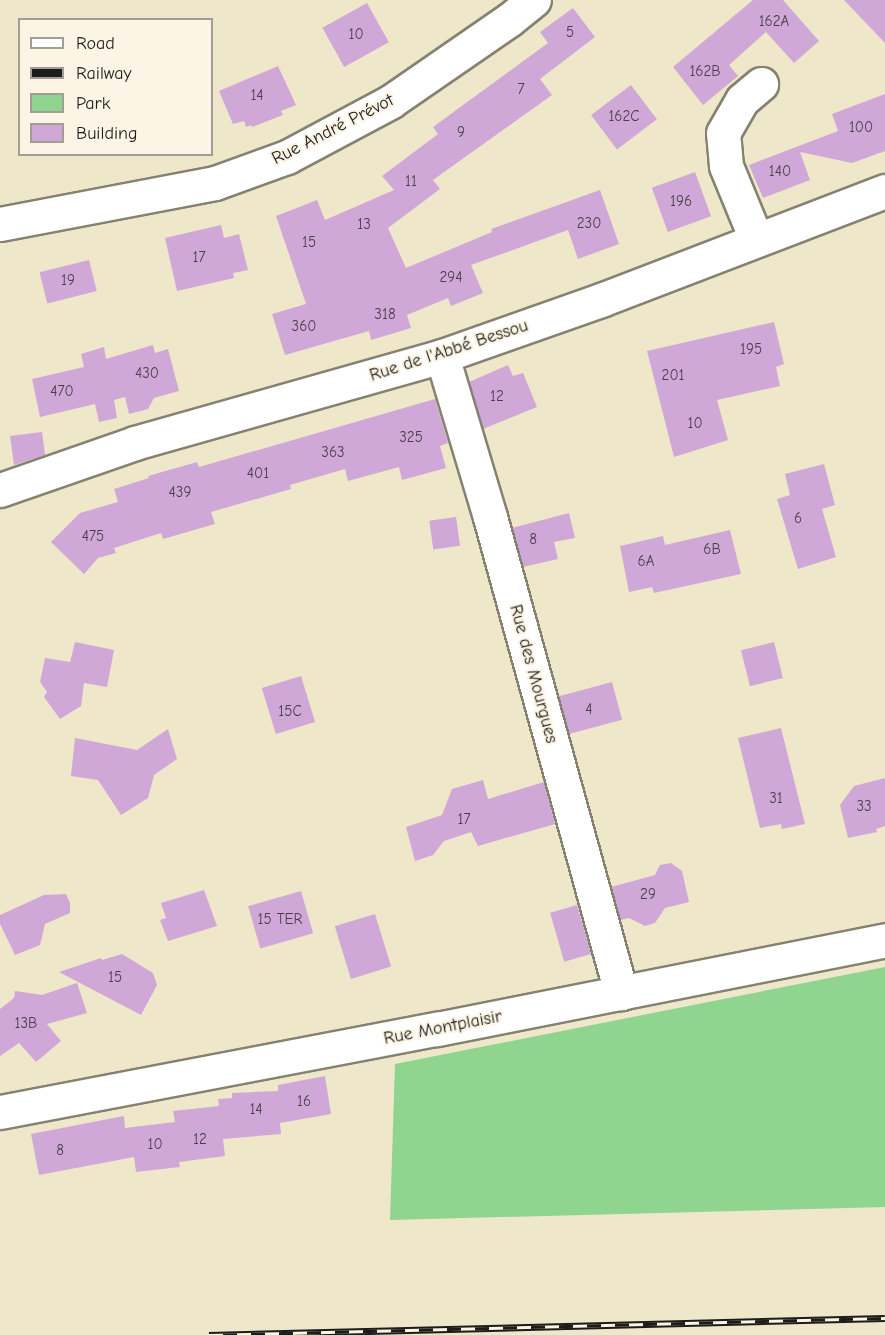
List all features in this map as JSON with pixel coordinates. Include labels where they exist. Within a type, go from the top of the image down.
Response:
[{"type":"street","name":"Rue André Prévot","points":[[0,224],[215,183],[287,157],[390,102],[509,20],[534,0]]},
{"type":"street","points":[[756,239],[726,166],[723,133],[741,100],[761,84]]},
{"type":"street","name":"Rue de l'Abbé Bessou","points":[[0,490],[135,443],[442,356],[601,300],[885,191]]},
{"type":"street","name":"Rue des Mourgues","points":[[442,356],[490,517],[621,993]]},
{"type":"street","name":"Rue Montplaisir","points":[[0,1112],[885,940]]},
{"type":"green space","points":[[885,967],[885,1207],[390,1220],[395,1064]]},
{"type":"building","points":[[753,0],[783,0],[819,41],[794,63],[766,32],[729,65],[738,76],[703,105],[673,67]]},
{"type":"building","points":[[844,0],[885,0],[885,43]]},
{"type":"building","points":[[367,3],[389,42],[344,67],[322,28]]},
{"type":"building","points":[[573,8],[595,37],[540,79],[552,95],[433,180],[440,189],[388,228],[406,268],[492,232],[491,229],[600,190],[619,244],[578,259],[568,230],[471,265],[483,293],[451,306],[448,298],[407,315],[411,328],[371,340],[369,331],[285,355],[272,314],[306,304],[276,216],[317,200],[325,220],[394,190],[382,176],[438,134],[433,127],[548,43],[540,32]]},
{"type":"building","points":[[278,66],[296,105],[281,111],[283,115],[252,127],[251,125],[246,127],[244,121],[233,124],[219,91]]},
{"type":"building","points":[[631,85],[657,119],[617,149],[591,115]]},
{"type":"building","points":[[885,94],[885,151],[852,163],[800,152],[810,180],[763,198],[749,165],[838,131],[832,114]]},
{"type":"building","points":[[695,172],[711,216],[668,232],[652,188]]},
{"type":"building","points":[[221,225],[224,238],[239,234],[248,270],[233,273],[234,278],[177,291],[165,238]]},
{"type":"building","points":[[89,260],[97,291],[47,303],[40,272]]},
{"type":"building","points":[[774,322],[784,364],[776,367],[780,386],[717,400],[728,440],[674,457],[647,351]]},
{"type":"building","points":[[153,345],[155,353],[168,349],[179,391],[154,398],[148,409],[129,414],[125,397],[114,400],[117,418],[99,422],[95,404],[40,417],[32,379],[84,367],[81,354],[104,347],[106,359]]},
{"type":"building","points":[[508,365],[513,376],[523,373],[537,407],[483,429],[469,382]]},
{"type":"building","points":[[435,399],[448,443],[440,446],[446,468],[402,480],[399,467],[348,481],[345,469],[290,485],[291,489],[211,512],[215,524],[163,539],[161,533],[114,548],[116,553],[98,558],[84,574],[51,542],[80,513],[118,502],[114,489],[149,478],[148,476],[197,462],[199,467]]},
{"type":"building","points":[[42,432],[45,455],[14,465],[10,436]]},
{"type":"building","points":[[824,464],[835,505],[822,509],[836,557],[798,569],[777,499],[790,495],[785,474]]},
{"type":"building","points":[[569,513],[575,538],[554,542],[558,559],[523,567],[512,528]]},
{"type":"building","points":[[456,517],[460,546],[433,549],[429,521]]},
{"type":"building","points":[[730,530],[741,574],[654,593],[652,587],[629,592],[620,546],[663,536],[665,545]]},
{"type":"building","points":[[75,642],[114,650],[107,687],[84,683],[81,706],[60,719],[44,697],[47,692],[40,682],[45,658],[70,662]]},
{"type":"building","points":[[774,642],[783,678],[750,686],[741,650]]},
{"type":"building","points":[[301,676],[315,722],[276,734],[262,688]]},
{"type":"building","points":[[612,682],[622,720],[569,734],[559,696]]},
{"type":"building","points":[[781,728],[805,824],[782,829],[781,824],[760,828],[738,738]]},
{"type":"building","points":[[168,729],[177,759],[154,775],[148,798],[121,815],[98,780],[71,776],[75,738],[137,750]]},
{"type":"building","points":[[885,778],[885,826],[876,829],[877,832],[848,838],[840,805],[854,786]]},
{"type":"building","points":[[483,780],[488,799],[544,782],[555,824],[478,846],[471,832],[444,841],[433,855],[415,861],[406,827],[442,815],[452,789]]},
{"type":"building","points":[[671,863],[682,871],[689,902],[665,908],[655,923],[645,926],[629,918],[620,920],[611,887],[655,875],[660,865]]},
{"type":"building","points":[[204,890],[217,926],[168,941],[160,920],[166,918],[161,903]]},
{"type":"building","points":[[301,891],[313,933],[260,948],[248,906]]},
{"type":"building","points":[[66,894],[70,903],[70,913],[45,924],[40,945],[15,955],[0,924],[0,915],[44,895]]},
{"type":"building","points":[[577,905],[591,954],[564,962],[550,913]]},
{"type":"building","points":[[375,914],[391,967],[351,979],[335,926]]},
{"type":"building","points":[[122,954],[153,973],[157,985],[141,1015],[59,972],[101,958],[102,960]]},
{"type":"building","points":[[77,983],[87,1013],[47,1024],[61,1041],[36,1062],[19,1043],[0,1056],[0,1009],[14,998],[15,991],[42,995]]},
{"type":"building","points":[[325,1076],[331,1114],[280,1123],[281,1134],[223,1139],[225,1156],[179,1162],[180,1167],[136,1172],[134,1157],[39,1175],[31,1134],[124,1116],[125,1128],[175,1122],[173,1111],[219,1106],[218,1099],[232,1098],[232,1093],[278,1091],[278,1085]]},
{"type":"railway","points":[[209,1335],[885,1318]]}]
